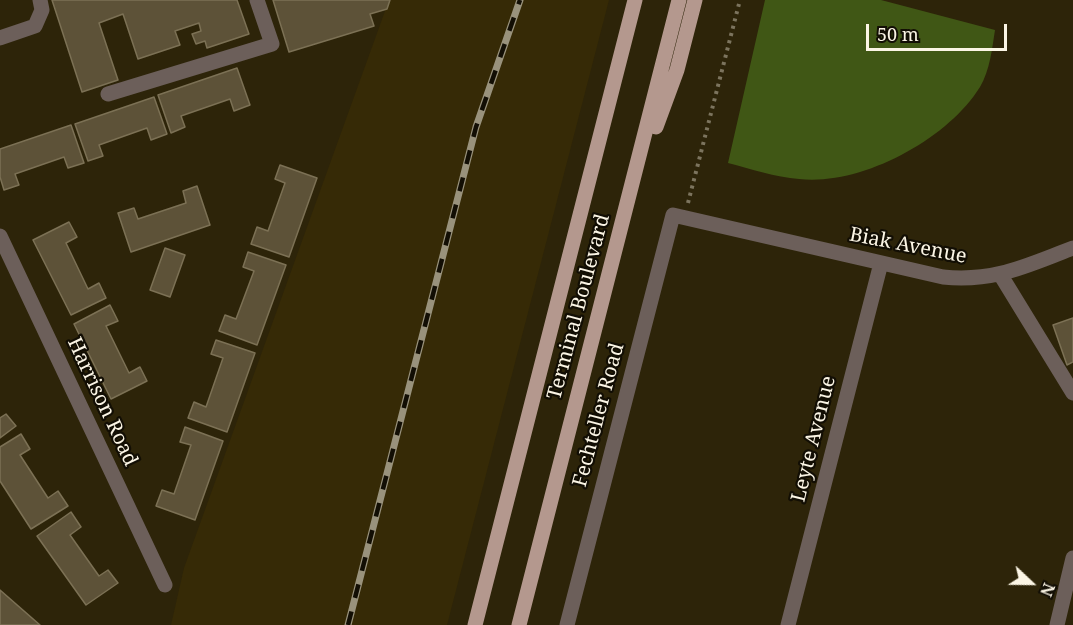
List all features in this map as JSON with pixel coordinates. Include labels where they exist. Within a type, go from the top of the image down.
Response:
[{"type":"main road","name":"Terminal Boulevard","points":[[476,625],[635,0]]},
{"type":"main road","name":"Terminal Boulevard","points":[[519,625],[679,0]]},
{"type":"main road","points":[[628,203],[677,70],[695,0]]},
{"type":"street","points":[[0,38],[35,26],[42,10],[40,0]]},
{"type":"street","points":[[108,94],[272,44],[257,0]]},
{"type":"street","name":"Biak Avenue","points":[[673,215],[943,277],[971,280],[1000,274],[1073,248]]},
{"type":"street","name":"Fechteller Road","points":[[567,625],[673,215]]},
{"type":"street","name":"Harrison Road","points":[[0,236],[165,585]]},
{"type":"street","name":"Leyte Avenue","points":[[788,625],[881,263]]},
{"type":"street","points":[[1000,274],[1073,393]]},
{"type":"street","points":[[1057,625],[1073,558]]},
{"type":"shaded area","points":[[389,0],[609,0],[447,625],[171,625],[184,568]]},
{"type":"green space","points":[[765,0],[881,0],[995,30],[986,74],[980,87],[947,125],[900,156],[875,167],[849,175],[823,179],[799,179],[772,175],[728,163]]},
{"type":"building","points":[[52,0],[237,0],[249,34],[207,48],[205,41],[196,44],[192,34],[201,31],[199,23],[175,31],[180,45],[138,59],[123,14],[99,23],[118,80],[82,92]]},
{"type":"building","points":[[273,0],[390,0],[387,9],[370,14],[374,26],[289,52]]},
{"type":"building","points":[[237,68],[250,105],[234,111],[230,99],[181,116],[185,127],[171,133],[158,95]]},
{"type":"building","points":[[154,97],[167,134],[151,140],[147,128],[99,145],[103,156],[88,161],[75,124]]},
{"type":"building","points":[[71,125],[84,163],[68,168],[64,157],[15,174],[19,185],[4,190],[0,177],[0,149]]},
{"type":"building","points":[[280,165],[317,178],[289,257],[251,244],[257,227],[268,231],[285,183],[275,179]]},
{"type":"building","points":[[197,186],[210,225],[131,252],[118,213],[134,208],[138,219],[186,203],[183,191]]},
{"type":"building","points":[[69,222],[77,237],[66,243],[88,289],[99,283],[106,298],[71,315],[33,240]]},
{"type":"building","points":[[165,248],[185,255],[170,297],[150,290]]},
{"type":"building","points":[[248,252],[286,265],[257,345],[219,331],[225,315],[236,319],[254,271],[243,267]]},
{"type":"building","points":[[110,305],[118,321],[106,326],[129,373],[140,367],[147,381],[111,399],[74,324]]},
{"type":"building","points":[[1073,318],[1073,362],[1067,365],[1053,325]]},
{"type":"building","points":[[216,340],[255,353],[227,432],[188,418],[194,402],[206,407],[223,358],[211,354]]},
{"type":"building","points":[[6,414],[16,426],[0,438],[0,418]]},
{"type":"building","points":[[185,427],[223,441],[195,520],[156,506],[162,490],[174,494],[191,445],[180,442]]},
{"type":"building","points":[[21,434],[30,449],[20,455],[48,498],[58,491],[68,506],[31,529],[0,481],[0,447]]},
{"type":"building","points":[[71,512],[81,527],[70,535],[99,576],[108,570],[118,583],[86,605],[37,536]]},
{"type":"building","points":[[0,590],[40,625],[0,625]]},
{"type":"railway","points":[[348,625],[476,127],[520,0]]}]
